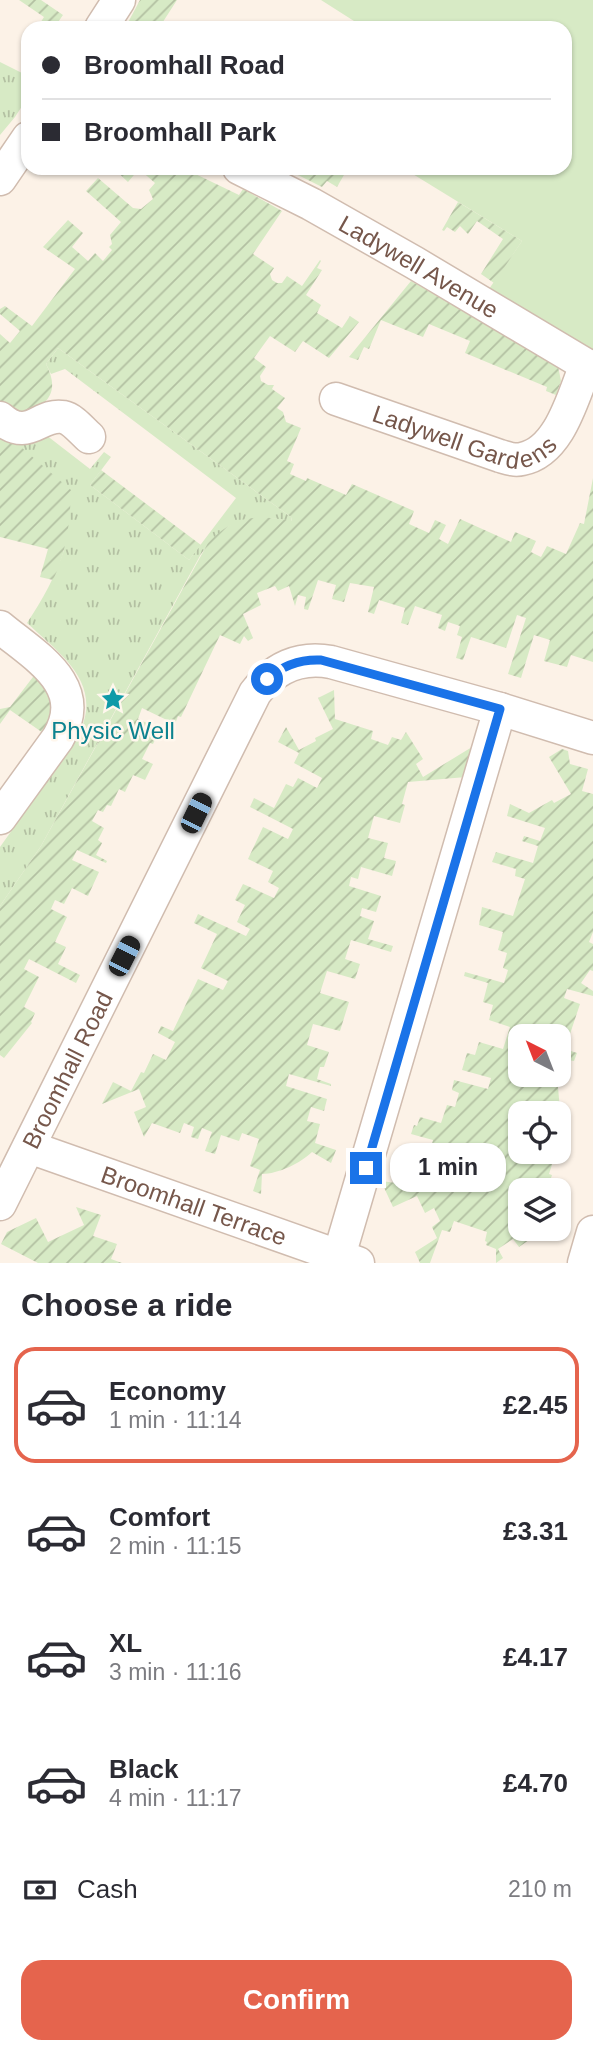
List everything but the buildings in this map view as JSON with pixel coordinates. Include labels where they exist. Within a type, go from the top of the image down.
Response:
[{"type":"street","points":[[106,21],[119,0]]},
{"type":"street","points":[[0,179],[21,148]]},
{"type":"street","name":"Ladywell Avenue","points":[[254,175],[392,250],[589,367]]},
{"type":"street","name":"Ladywell Gardens","points":[[336,399],[499,456],[513,460],[522,459],[541,451],[556,436],[589,367]]},
{"type":"street","points":[[0,418],[7,424],[24,428],[62,417],[71,421],[89,437]]},
{"type":"street","points":[[0,626],[54,673],[64,688],[68,708],[64,728],[58,738],[0,818]]},
{"type":"street","name":"Broomhall Road","points":[[0,1204],[255,694],[267,679],[293,663],[321,660],[500,709],[593,738]]},
{"type":"street","points":[[349,1260],[500,709]]},
{"type":"street","name":"Broomhall Terrace","points":[[29,1147],[349,1260]]},
{"type":"street","points":[[584,1263],[593,1232]]},
{"type":"green space","points":[[19,0],[41,0],[63,15],[59,21],[41,21],[44,17]]},
{"type":"green space","points":[[140,0],[177,0],[164,21],[129,21]]},
{"type":"green space","points":[[321,0],[593,0],[593,357],[489,289],[522,241],[414,175],[572,175],[572,21],[354,21]]},
{"type":"green space","points":[[0,62],[21,72],[21,108],[0,135]]},
{"type":"green space","points":[[120,175],[134,175],[128,182]]},
{"type":"green space","points":[[146,175],[198,175],[239,195],[243,189],[282,211],[253,254],[274,268],[270,274],[272,280],[282,283],[287,276],[302,286],[320,260],[317,268],[322,270],[306,295],[321,305],[317,313],[342,328],[350,316],[359,322],[329,358],[303,341],[295,352],[270,336],[254,358],[266,367],[260,376],[261,381],[274,385],[272,389],[285,398],[277,408],[283,412],[286,422],[301,428],[287,461],[294,464],[290,474],[306,481],[307,478],[346,495],[352,484],[414,511],[409,524],[429,533],[435,520],[446,525],[439,539],[448,544],[460,519],[511,542],[515,532],[536,541],[531,552],[541,557],[547,546],[566,554],[580,523],[584,524],[593,478],[593,662],[571,655],[567,667],[544,661],[550,640],[534,635],[521,678],[508,674],[526,618],[517,615],[506,648],[471,637],[463,660],[456,658],[462,637],[457,635],[460,626],[448,622],[445,631],[438,628],[442,615],[415,606],[408,625],[401,623],[405,608],[379,600],[374,614],[368,612],[374,587],[350,583],[344,602],[332,599],[336,585],[318,580],[308,610],[304,609],[306,597],[298,595],[295,606],[289,586],[278,591],[275,586],[257,593],[261,605],[243,614],[253,638],[248,641],[244,636],[240,644],[220,635],[181,717],[178,716],[175,724],[142,708],[138,719],[160,729],[142,759],[153,764],[145,780],[133,775],[125,792],[119,789],[111,806],[107,805],[103,812],[98,810],[92,821],[104,828],[98,840],[102,843],[96,855],[107,861],[106,863],[77,850],[72,860],[99,872],[88,896],[72,888],[64,904],[55,900],[51,909],[67,917],[55,942],[66,947],[58,964],[80,975],[76,983],[29,959],[24,969],[39,977],[24,1007],[35,1013],[32,1023],[4,1058],[0,1055],[0,906],[41,846],[208,543],[228,526],[247,519],[292,521],[291,517],[58,348],[46,364],[52,391],[44,403],[21,415],[0,404],[0,334],[10,343],[20,331],[0,314],[0,309],[5,306],[32,326],[75,269],[43,247],[68,220],[83,233],[72,247],[88,261],[95,253],[103,261],[112,250],[109,247],[112,244],[110,235],[121,222],[86,191],[98,178],[133,208],[141,209],[153,199],[149,190],[155,183]]},
{"type":"green space","points":[[298,175],[344,175],[337,187],[327,181],[322,187]]},
{"type":"green space","points":[[458,202],[522,241],[494,283],[481,274],[503,239],[477,221],[468,234],[460,226],[455,232],[447,227],[442,230]]},
{"type":"green space","points":[[411,281],[558,366],[561,381],[556,395],[546,391],[547,387],[465,353],[470,341],[429,324],[423,337],[381,320],[369,349],[364,347],[358,360],[349,357]]},
{"type":"green space","points":[[58,348],[291,517],[292,522],[271,518],[239,522],[219,534],[201,554],[41,846],[0,906],[0,847],[74,743],[83,723],[86,706],[78,675],[27,623],[48,588],[64,550],[0,429],[37,428],[90,469],[104,452],[111,457],[90,485],[189,560],[236,498],[65,369],[51,374],[46,364]]},
{"type":"green space","points":[[0,429],[71,490],[67,536],[53,580],[40,577],[48,549],[0,537]]},
{"type":"green space","points":[[101,470],[201,545],[189,560],[90,485]]},
{"type":"green space","points":[[36,673],[55,700],[46,735],[10,710],[0,724],[0,709],[10,707]]},
{"type":"green space","points":[[334,690],[335,719],[373,731],[371,739],[388,745],[392,737],[401,740],[406,732],[423,759],[416,764],[423,777],[472,747],[466,777],[408,782],[400,823],[374,816],[368,838],[388,843],[384,858],[396,861],[392,876],[361,867],[358,879],[351,877],[349,886],[381,896],[376,912],[362,908],[360,916],[374,921],[368,939],[393,946],[391,952],[351,940],[345,959],[360,964],[355,979],[327,971],[320,993],[349,1002],[340,1031],[313,1024],[307,1045],[329,1052],[324,1067],[320,1067],[317,1079],[331,1086],[289,1074],[286,1086],[327,1099],[324,1111],[311,1107],[307,1121],[320,1124],[315,1143],[336,1150],[331,1163],[312,1152],[289,1167],[262,1174],[261,1194],[253,1191],[260,1170],[250,1166],[259,1139],[242,1133],[239,1141],[221,1135],[215,1154],[205,1151],[212,1132],[202,1128],[198,1139],[191,1137],[194,1127],[184,1123],[180,1133],[152,1123],[144,1137],[134,1112],[146,1107],[139,1089],[102,1104],[113,1082],[131,1091],[153,1054],[166,1060],[175,1042],[158,1033],[161,1026],[173,1031],[198,979],[223,990],[228,981],[201,968],[217,934],[194,923],[198,914],[246,936],[250,929],[237,922],[245,905],[235,900],[243,884],[274,898],[279,888],[268,882],[273,871],[248,859],[263,827],[288,839],[293,829],[250,807],[254,798],[274,808],[286,784],[293,787],[298,778],[317,788],[322,778],[294,763],[299,753],[278,742],[286,727],[299,750],[333,729],[318,698]]},
{"type":"green space","points":[[562,749],[568,751],[570,764],[588,769],[582,791],[593,794],[593,932],[589,942],[593,944],[593,971],[590,970],[581,983],[593,991],[593,996],[567,989],[564,998],[580,1004],[571,1031],[571,1024],[508,1024],[508,1026],[489,1020],[493,1005],[483,1002],[488,983],[464,976],[465,972],[504,983],[508,970],[503,968],[507,953],[498,950],[503,932],[479,925],[482,907],[513,916],[525,879],[515,876],[516,869],[492,862],[496,852],[533,863],[538,846],[522,841],[524,836],[540,841],[545,828],[507,816],[510,804],[529,813],[552,800],[554,803],[571,794],[549,757]]},
{"type":"green space","points":[[508,1033],[508,1087],[558,1087],[559,1101],[508,1101],[508,1164],[552,1164],[549,1174],[552,1175],[551,1178],[508,1178],[510,1241],[498,1249],[503,1258],[496,1263],[496,1249],[486,1245],[487,1232],[454,1221],[450,1232],[442,1230],[430,1263],[420,1263],[415,1252],[437,1238],[432,1227],[440,1221],[434,1208],[425,1213],[417,1196],[393,1207],[381,1181],[420,1186],[433,1140],[411,1134],[414,1125],[417,1126],[420,1117],[441,1123],[447,1105],[455,1107],[459,1093],[452,1090],[454,1080],[488,1089],[491,1078],[462,1070],[467,1053],[475,1055],[479,1042],[503,1049]]},
{"type":"green space","points":[[571,1051],[577,1053],[574,1061],[571,1060]]},
{"type":"green space","points":[[76,1207],[101,1215],[93,1236],[117,1244],[111,1259],[122,1263],[38,1263],[1,1244],[7,1232],[36,1218],[48,1242],[84,1225]]},
{"type":"green space","points":[[514,1241],[528,1241],[519,1247]]},
{"type":"place","name":"Physic Well","points":[[113,699]]},
{"type":"route","points":[[267,679],[293,663],[321,660],[500,709],[366,1168]]}]
